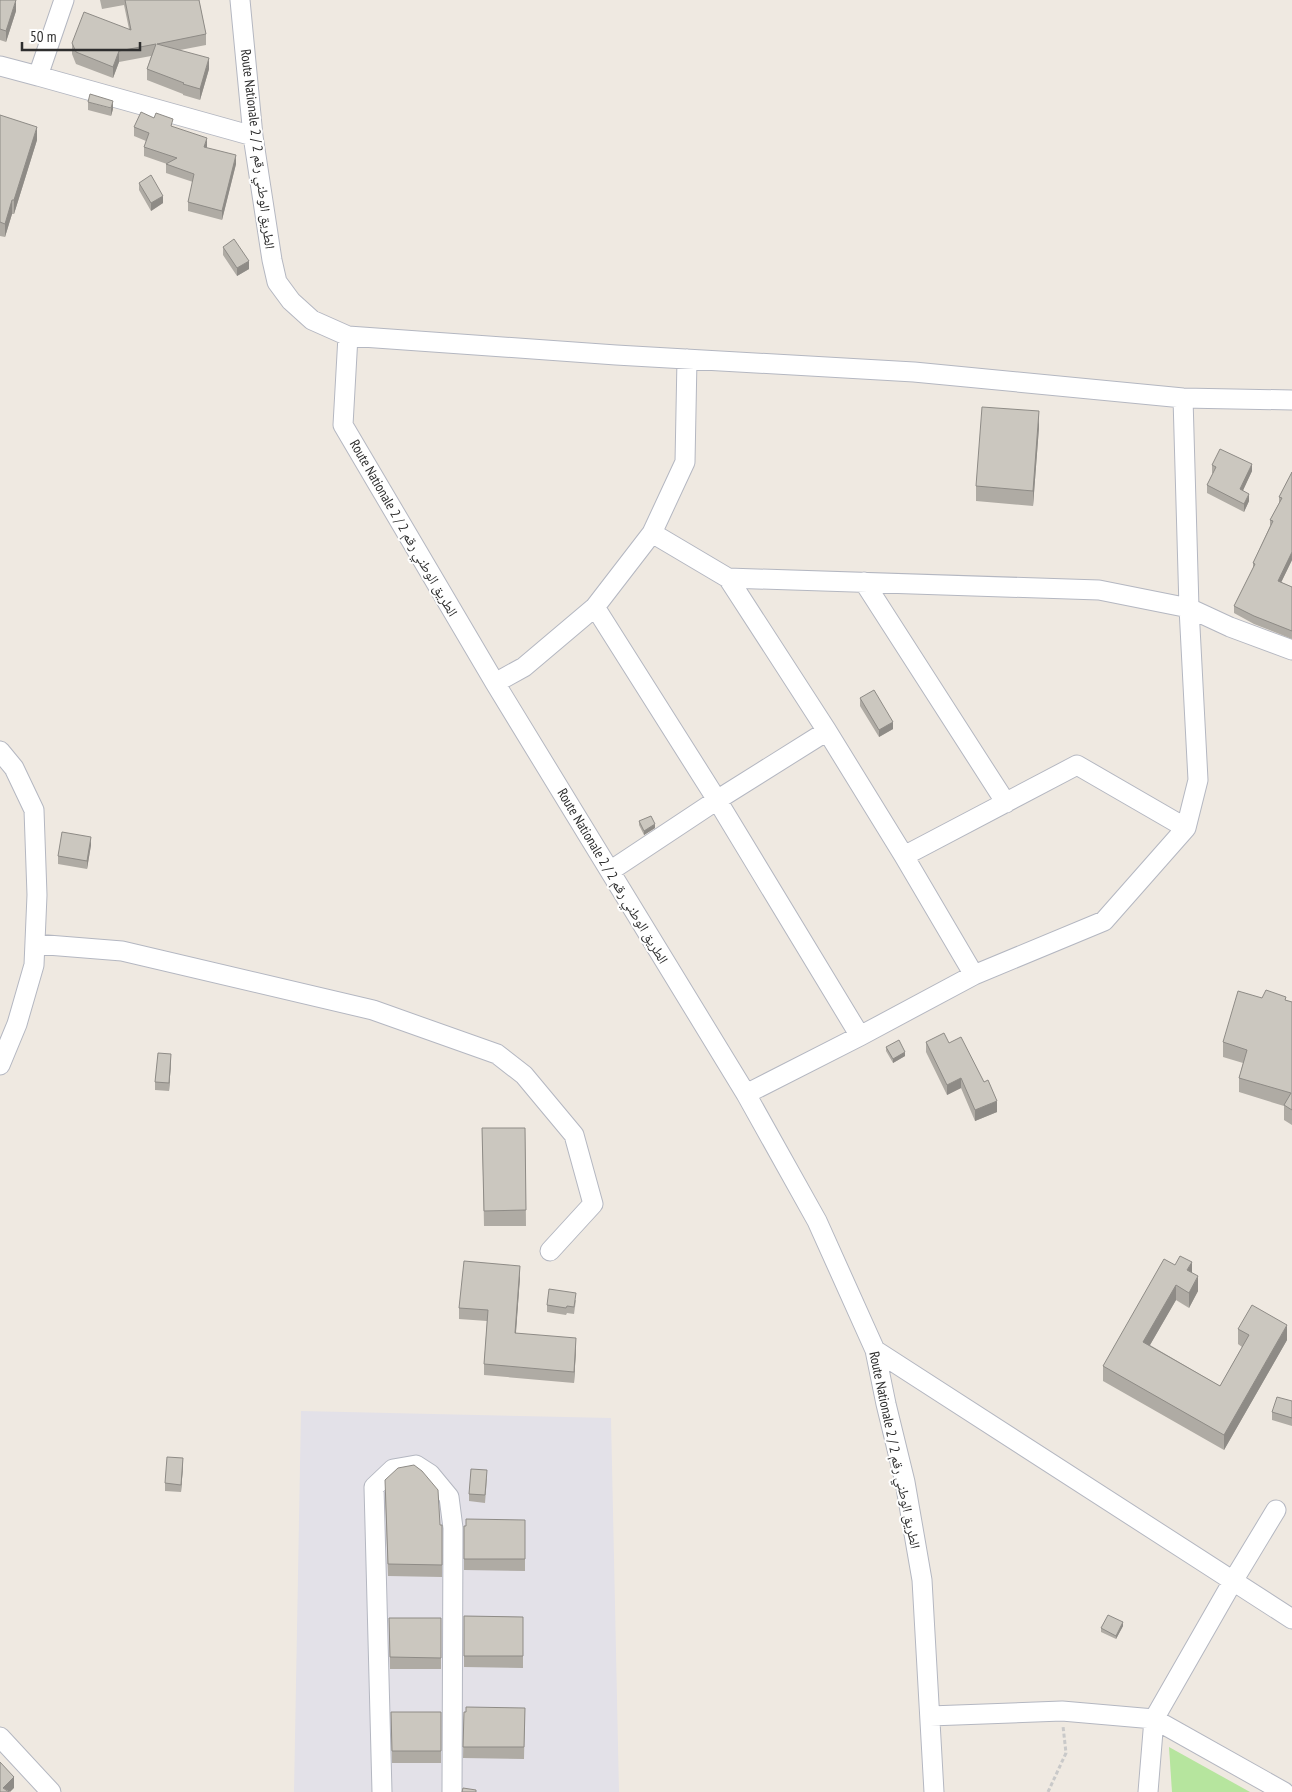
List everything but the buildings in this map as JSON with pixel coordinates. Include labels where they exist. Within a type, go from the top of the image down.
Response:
[{"type":"street","points":[[38,76],[64,0]]},
{"type":"street","name":"Route Nationale 2 / الطريق الوطني رقم 2","points":[[240,0],[253,136],[272,260],[278,282],[291,301],[312,320],[348,336],[343,425],[495,683],[746,1094],[818,1221],[875,1350],[905,1482],[922,1580],[934,1792]]},
{"type":"street","points":[[0,66],[253,136]]},
{"type":"street","points":[[348,336],[914,372],[1183,398],[1292,400]]},
{"type":"street","points":[[495,683],[524,667],[595,607],[652,533],[685,462],[687,359]]},
{"type":"street","points":[[746,1094],[974,975],[1104,921],[1186,828],[1198,780],[1188,608],[1183,398]]},
{"type":"street","points":[[652,533],[728,578],[827,731],[974,975]]},
{"type":"street","points":[[728,578],[1099,590],[1188,608],[1230,627],[1292,650]]},
{"type":"street","points":[[864,582],[1006,802]]},
{"type":"street","points":[[595,607],[716,800],[860,1036]]},
{"type":"street","points":[[610,871],[716,800],[827,731]]},
{"type":"street","points":[[0,751],[14,768],[34,810],[37,895],[34,964],[17,1024],[0,1065]]},
{"type":"street","points":[[904,856],[1077,765],[1186,828]]},
{"type":"street","points":[[35,944],[122,951],[373,1010],[497,1054],[524,1075],[574,1135],[593,1204],[550,1251]]},
{"type":"street","points":[[875,1350],[1292,1619]]},
{"type":"street","points":[[382,1792],[374,1487],[393,1469],[416,1465],[430,1474],[449,1497],[453,1528],[452,1792]]},
{"type":"street","points":[[1148,1792],[1154,1719],[1276,1510]]},
{"type":"street","points":[[930,1716],[1062,1711],[1154,1719],[1273,1789]]},
{"type":"street","points":[[0,1737],[51,1792]]},
{"type":"path","points":[[1048,1792],[1066,1753],[1062,1711]]},
{"type":"shaded area","points":[[301,1411],[611,1418],[619,1792],[294,1792]]},
{"type":"green space","points":[[1169,1747],[1250,1792],[1172,1792]]}]
